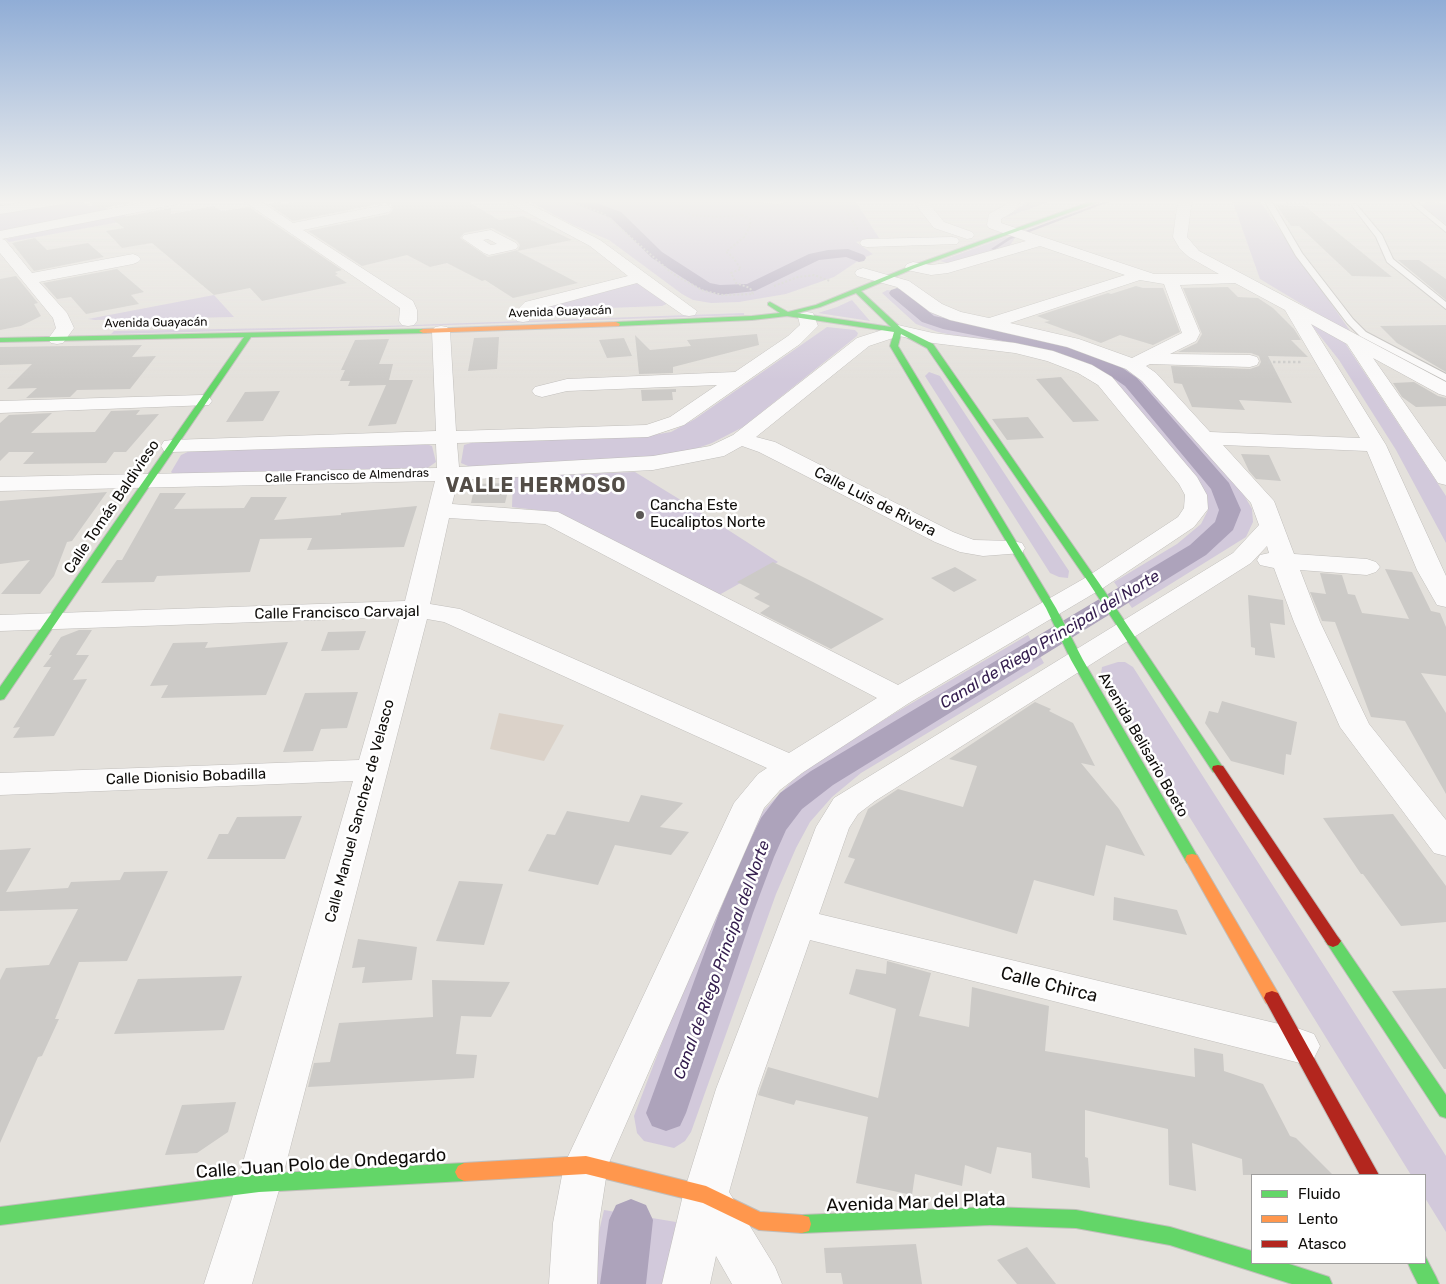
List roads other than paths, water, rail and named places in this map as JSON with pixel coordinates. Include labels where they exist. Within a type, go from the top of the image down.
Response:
[{"type":"street","points":[[13,260],[62,317],[61,333]]},
{"type":"street","points":[[28,279],[128,260]]},
{"type":"street","points":[[339,260],[407,305],[409,310],[408,321]]},
{"type":"street","points":[[617,260],[689,311]]},
{"type":"street","points":[[874,260],[878,269],[913,289],[936,308],[988,325],[1064,340],[1139,362],[1250,361]]},
{"type":"street","name":"Avenida Guayacán","points":[[910,262],[914,260]]},
{"type":"street","name":"Avenida Guayacán","points":[[837,283],[878,269],[917,260]]},
{"type":"street","points":[[910,262],[931,270],[948,268],[976,260]]},
{"type":"street","points":[[1097,260],[1160,280],[1239,278]]},
{"type":"street","points":[[1205,260],[1446,390]]},
{"type":"street","name":"Avenida Guayacán","points":[[0,329],[61,333],[248,336],[441,331],[752,318],[787,314],[818,306],[857,290],[878,269]]},
{"type":"street","points":[[988,325],[1141,275]]},
{"type":"street","points":[[523,317],[525,310],[531,306],[640,278]]},
{"type":"street","points":[[1139,362],[1190,337],[1191,333],[1170,280]]},
{"type":"street","points":[[857,290],[898,330],[930,346],[1098,588],[1446,1110]]},
{"type":"street","name":"Avenida Guayacán","points":[[0,340],[61,333],[689,311],[770,304],[792,300]]},
{"type":"street","points":[[573,1284],[576,1223],[586,1164],[750,803],[768,782],[899,697],[1054,614],[1098,588],[1186,522],[1196,509],[1196,495],[1189,482],[1105,381],[1085,369],[1053,357],[1015,348],[956,339],[933,338],[898,330],[787,314],[770,304]]},
{"type":"street","points":[[1293,308],[1375,445],[1430,570],[1446,599]]},
{"type":"street","points":[[172,446],[648,431],[677,420],[804,332],[809,326],[807,317]]},
{"type":"street","name":"Calle Francisco de Almendras","points":[[0,484],[448,474],[653,463],[716,451],[740,440],[863,342],[898,330]]},
{"type":"street","name":"Avenida Belisario Boeto","points":[[898,330],[894,346],[1054,614],[1074,655],[1300,1046],[1369,1174]]},
{"type":"street","name":"Calle Manuel Sanchez de Velasco","points":[[228,1284],[258,1183],[372,770],[416,609],[440,510],[448,474],[441,331]]},
{"type":"street","name":"Calle Tomás Baldivieso","points":[[0,696],[248,336]]},
{"type":"street","points":[[1352,340],[1446,478]]},
{"type":"street","points":[[1139,362],[1262,501],[1307,622],[1355,727],[1446,844]]},
{"type":"street","points":[[542,392],[567,385],[739,378]]},
{"type":"street","points":[[0,407],[202,401]]},
{"type":"street","points":[[1206,438],[1375,445]]},
{"type":"street","name":"Calle Luis de Rivera","points":[[740,440],[767,447],[944,537],[969,547],[983,549],[1013,548]]},
{"type":"street","points":[[440,510],[550,517],[899,697]]},
{"type":"street","points":[[686,1284],[706,1195],[737,1089],[833,827],[846,806],[1122,624],[1242,558],[1271,527]]},
{"type":"street","points":[[1242,558],[1367,567]]},
{"type":"street","name":"Calle Francisco Carvajal","points":[[0,623],[416,609],[451,615],[791,766]]},
{"type":"street","name":"Calle Dionisio Bobadilla","points":[[0,784],[372,770]]},
{"type":"street","name":"Calle Chirca","points":[[798,923],[1300,1046]]},
{"type":"street","name":"Calle Juan Polo de Ondegardo","points":[[0,1216],[258,1183],[586,1164]]},
{"type":"street","name":"Avenida Mar del Plata","points":[[586,1164],[706,1195],[759,1221],[799,1224],[990,1216],[1076,1219],[1170,1236],[1251,1261]]},
{"type":"street","points":[[706,1195],[758,1284]]},
{"type":"street","points":[[1260,1264],[1322,1284]]},
{"type":"street","points":[[1419,1264],[1429,1284]]},
{"type":"lane","points":[[1304,260],[1362,334],[1446,378]]},
{"type":"lane","points":[[1390,260],[1446,306]]},
{"type":"waterway","name":"Canal de Riego Principal del Norte","points":[[665,260],[705,286],[719,290],[750,288],[808,260]]},
{"type":"waterway","name":"Canal de Riego Principal del Norte","points":[[666,1113],[736,913],[758,857],[772,826],[791,801],[822,778],[1198,550],[1225,525],[1230,510],[1221,488],[1131,382],[1115,371],[1090,358],[1057,347],[943,324],[928,319],[897,293]]},
{"type":"waterway","name":"Canal de Riego Principal del Norte","points":[[623,1284],[631,1220]]},
{"type":"place","name":"Cancha Este Eucaliptos Norte","points":[[640,515]]},
{"type":"district","name":"VALLE HERMOSO","points":[[536,486]]}]
